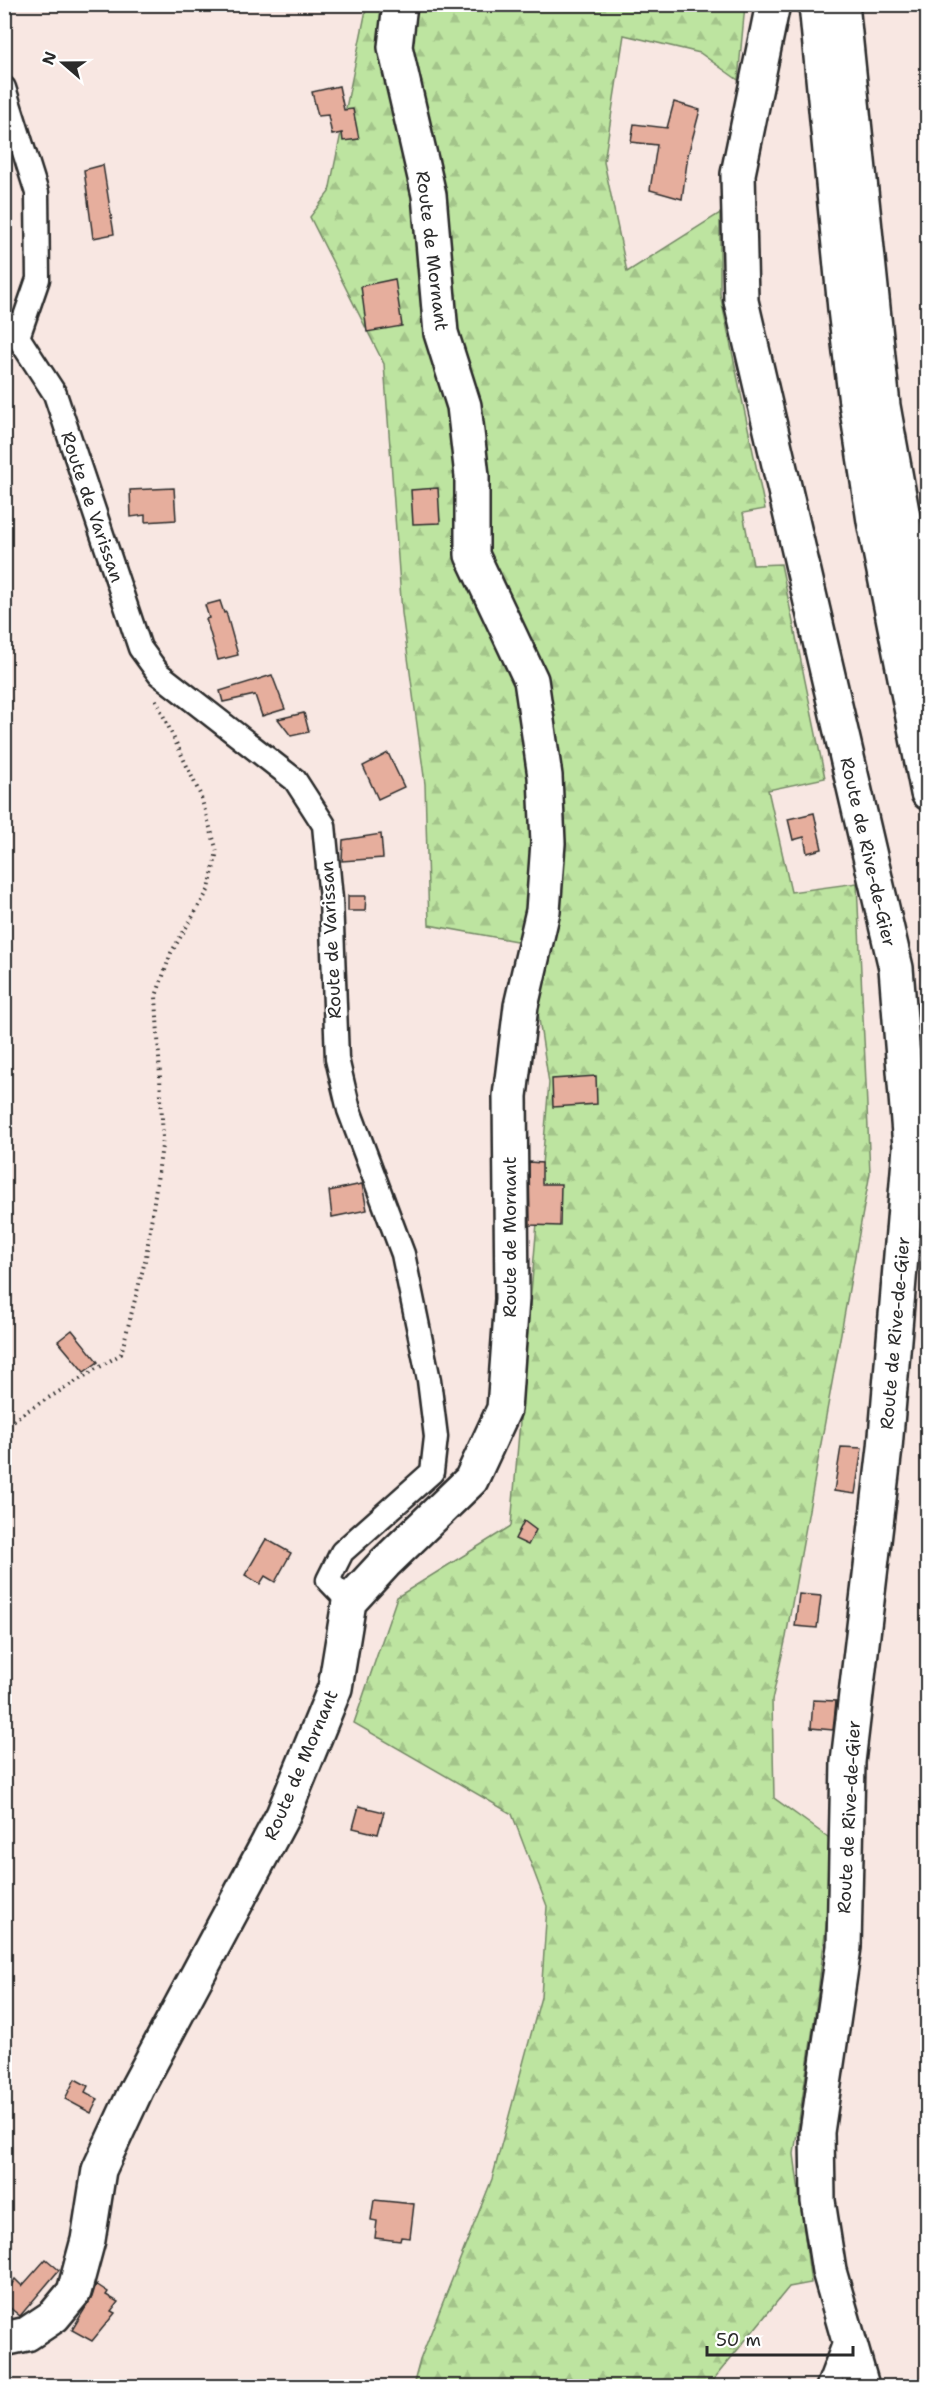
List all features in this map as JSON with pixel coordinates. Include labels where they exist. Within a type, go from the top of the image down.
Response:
[{"type":"main road","name":"Route de Mornant","points":[[4,2339],[27,2334],[54,2316],[74,2292],[88,2240],[99,2170],[137,2088],[283,1815],[335,1688],[349,1602],[385,1563],[471,1480],[504,1409],[512,1299],[510,1096],[521,1006],[543,911],[548,843],[545,776],[531,680],[472,555],[472,476],[464,406],[441,333],[429,195],[395,47],[400,4]]},
{"type":"main road","name":"Route de Rive-de-Gier","points":[[773,4],[738,174],[741,301],[896,968],[910,1147],[885,1448],[848,1762],[844,1947],[817,2132],[818,2201],[828,2271],[861,2386]]},
{"type":"main road","points":[[816,4],[856,403],[874,521],[927,793]]},
{"type":"main road","points":[[842,4],[883,406],[927,656]]},
{"type":"street","points":[[4,88],[37,193],[38,279],[11,329]]},
{"type":"street","name":"Route de Varissan","points":[[11,329],[55,394],[140,648],[159,674],[295,780],[324,825],[331,899],[337,1059],[349,1110],[403,1254],[429,1380],[436,1437],[432,1472],[342,1552],[328,1581],[349,1602]]},
{"type":"street","points":[[828,2386],[847,2336]]},
{"type":"path","points":[[4,1428],[22,1414],[121,1354],[146,1257],[163,1139],[156,996],[171,953],[209,889],[217,851],[200,794],[154,692]]},
{"type":"green space","points":[[367,5],[745,5],[738,80],[700,53],[624,35],[604,162],[627,272],[720,213],[720,294],[765,509],[743,513],[753,565],[781,564],[825,778],[768,790],[791,892],[857,883],[870,1173],[786,1637],[772,1700],[774,1798],[836,1843],[817,2001],[794,2154],[811,2283],[789,2287],[708,2386],[413,2386],[420,2360],[492,2179],[541,1997],[547,1906],[512,1814],[354,1723],[397,1597],[511,1526],[549,1083],[527,943],[429,925],[425,784],[402,613],[384,364],[310,217],[329,192]]},
{"type":"building","points":[[339,86],[344,110],[353,109],[359,139],[343,141],[342,133],[332,135],[328,115],[318,116],[312,92]]},
{"type":"building","points":[[674,102],[700,110],[688,155],[682,199],[650,190],[657,145],[631,142],[634,124],[667,128]]},
{"type":"building","points":[[103,165],[114,234],[93,238],[84,170]]},
{"type":"building","points":[[395,279],[402,326],[367,332],[361,286]]},
{"type":"building","points":[[174,488],[176,520],[145,522],[145,515],[131,517],[130,490]]},
{"type":"building","points":[[438,488],[440,523],[413,524],[411,490]]},
{"type":"building","points":[[220,601],[224,613],[226,612],[238,655],[218,660],[206,619],[209,618],[205,605]]},
{"type":"building","points":[[272,675],[285,709],[262,716],[255,695],[223,702],[220,691]]},
{"type":"building","points":[[304,713],[309,732],[291,736],[278,719]]},
{"type":"building","points":[[388,753],[404,787],[378,799],[363,766]]},
{"type":"building","points":[[814,813],[822,849],[807,853],[804,837],[793,840],[788,819]]},
{"type":"building","points":[[381,834],[383,858],[342,861],[343,840]]},
{"type":"building","points":[[348,896],[366,896],[365,911],[348,911]]},
{"type":"building","points":[[596,1076],[597,1104],[553,1107],[552,1079]]},
{"type":"building","points":[[529,1162],[542,1163],[542,1184],[561,1184],[560,1226],[530,1225]]},
{"type":"building","points":[[362,1184],[367,1210],[332,1217],[329,1191]]},
{"type":"building","points":[[72,1330],[98,1362],[84,1372],[58,1341]]},
{"type":"building","points":[[841,1447],[862,1448],[855,1494],[834,1491]]},
{"type":"building","points":[[524,1521],[536,1530],[528,1545],[515,1539]]},
{"type":"building","points":[[266,1539],[291,1553],[275,1582],[265,1576],[260,1584],[245,1575]]},
{"type":"building","points":[[799,1594],[821,1596],[817,1628],[795,1626]]},
{"type":"building","points":[[813,1700],[836,1701],[833,1730],[811,1728]]},
{"type":"building","points":[[359,1806],[384,1812],[378,1834],[353,1828]]},
{"type":"building","points":[[75,2079],[88,2086],[85,2092],[98,2099],[91,2113],[65,2099]]},
{"type":"building","points":[[374,2200],[414,2204],[410,2238],[401,2237],[400,2241],[375,2238],[377,2221],[371,2220]]},
{"type":"building","points":[[46,2259],[59,2270],[20,2316],[4,2303],[4,2296],[15,2279],[22,2286]]},
{"type":"building","points":[[96,2284],[108,2292],[106,2295],[118,2302],[111,2311],[115,2313],[92,2341],[72,2330],[92,2297]]}]
